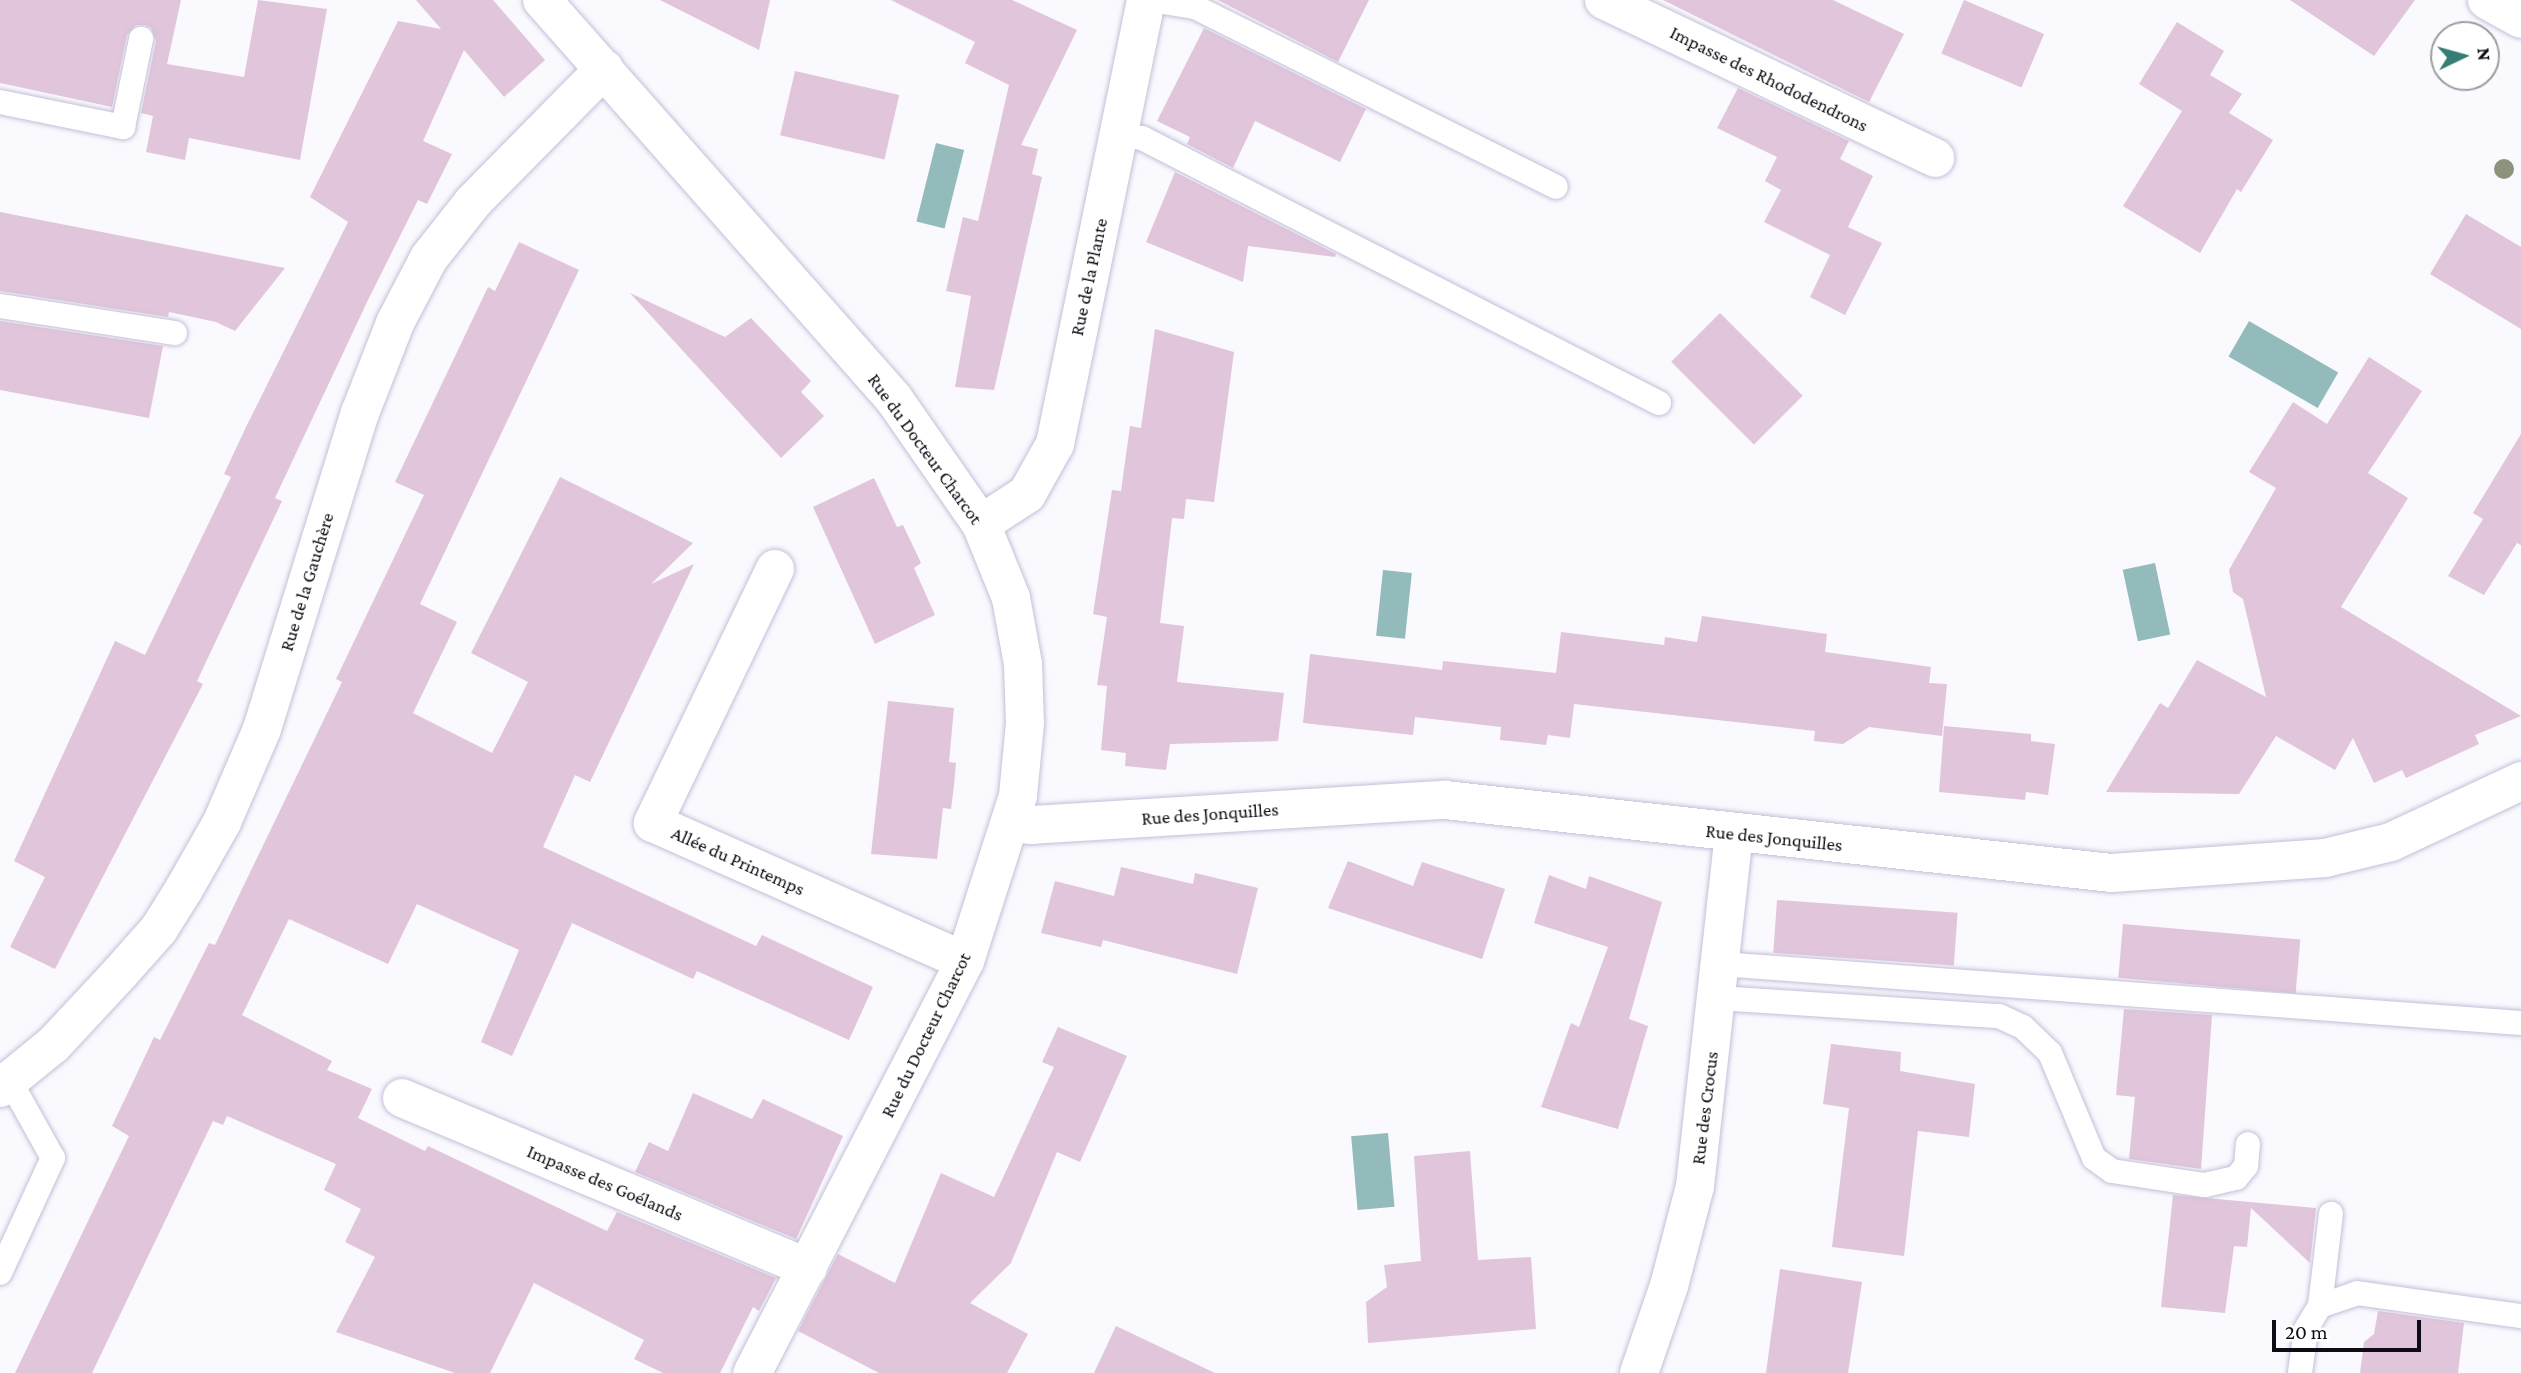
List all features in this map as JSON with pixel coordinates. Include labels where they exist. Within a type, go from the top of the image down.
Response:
[{"type":"street","name":"Rue du Docteur Charcot","points":[[542,0],[894,400],[981,524],[1011,598],[1023,664],[1025,723],[1013,823],[965,961],[752,1373]]},
{"type":"street","name":"Rue de la Plante","points":[[981,524],[1027,494],[1055,444],[1148,0]]},
{"type":"street","name":"Impasse des Rhododendrons","points":[[1604,0],[1935,158]]},
{"type":"street","points":[[2487,0],[2521,19]]},
{"type":"street","name":"Rue de la Gauchère","points":[[5,1085],[53,1045],[159,929],[222,822],[262,729],[360,412],[395,323],[429,258],[473,202],[604,69]]},
{"type":"street","name":"Allée du Printemps","points":[[775,569],[653,823],[965,961]]},
{"type":"street","name":"Rue des Jonquilles","points":[[1013,823],[1032,825],[1445,800],[1734,835],[2112,873],[2325,858],[2391,842],[2521,781]]},
{"type":"street","name":"Rue des Crocus","points":[[1639,1373],[1670,1286],[1695,1186],[1720,981],[1734,835]]},
{"type":"street","name":"Impasse des Goélands","points":[[402,1098],[808,1268]]},
{"type":"lane","points":[[1148,0],[1195,7],[1556,187]]},
{"type":"lane","points":[[0,102],[123,127],[141,39]]},
{"type":"lane","points":[[1119,134],[1142,138],[1659,402]]},
{"type":"lane","points":[[0,306],[175,333]]},
{"type":"lane","points":[[1720,981],[2521,1023]]},
{"type":"lane","points":[[1720,981],[1999,1016],[2023,1027],[2050,1053],[2094,1158],[2112,1171],[2205,1185],[2236,1178],[2246,1166],[2248,1143]]},
{"type":"lane","points":[[0,1273],[53,1158],[5,1085]]},
{"type":"lane","points":[[2300,1373],[2306,1329],[2320,1306],[2331,1214]]},
{"type":"lane","points":[[2320,1306],[2357,1293],[2521,1316]]},
{"type":"water","points":[[936,143],[964,150],[945,229],[916,222]]},
{"type":"water","points":[[2249,321],[2338,372],[2318,408],[2228,357]]},
{"type":"water","points":[[2155,563],[2170,634],[2138,641],[2123,570]]},
{"type":"water","points":[[1383,570],[1412,573],[1405,639],[1376,636]]},
{"type":"water","points":[[1388,1133],[1394,1207],[1358,1210],[1351,1136]]},
{"type":"building","points":[[0,0],[181,0],[167,64],[244,77],[258,0],[327,9],[300,160],[189,138],[185,160],[146,152],[153,116],[141,113],[156,41],[151,28],[145,25],[136,25],[127,35],[112,107],[0,83]]},
{"type":"building","points":[[416,0],[493,0],[545,60],[504,97],[464,50],[423,141],[452,154],[427,204],[418,200],[368,300],[275,498],[282,501],[197,681],[203,684],[55,969],[10,947],[45,877],[14,861],[115,641],[145,655],[231,477],[224,474],[348,222],[310,197],[398,21],[441,29]]},
{"type":"building","points":[[660,0],[770,0],[759,50]]},
{"type":"building","points":[[891,0],[1012,0],[1077,30],[1021,145],[1038,149],[1032,174],[1042,177],[994,390],[955,387],[971,296],[946,291],[963,217],[978,221],[1009,85],[965,63],[975,42]]},
{"type":"building","points":[[1218,0],[1369,0],[1338,62]]},
{"type":"building","points":[[1663,0],[1833,0],[1904,34],[1869,102]]},
{"type":"building","points":[[1964,0],[2044,34],[2021,87],[1941,53]]},
{"type":"building","points":[[2290,0],[2415,0],[2374,56]]},
{"type":"building","points":[[2177,22],[2224,51],[2210,75],[2242,94],[2229,113],[2273,140],[2241,192],[2237,189],[2200,253],[2123,206],[2182,111],[2139,84]]},
{"type":"building","points":[[1204,28],[1366,109],[1340,162],[1255,121],[1233,168],[1187,144],[1190,137],[1157,121]]},
{"type":"building","points":[[795,71],[899,95],[884,159],[780,135]]},
{"type":"building","points":[[1738,88],[1849,141],[1840,159],[1873,176],[1848,227],[1882,243],[1845,315],[1810,297],[1830,255],[1764,222],[1781,190],[1765,181],[1777,157],[1717,128]]},
{"type":"building","points":[[1175,172],[1336,254],[1335,257],[1248,246],[1243,282],[1146,242]]},
{"type":"building","points":[[0,212],[285,268],[235,331],[216,322],[169,312],[168,317],[0,291]]},
{"type":"building","points":[[2466,214],[2521,247],[2521,329],[2430,274]]},
{"type":"building","points":[[519,242],[579,270],[420,604],[457,622],[413,713],[492,753],[528,682],[471,653],[560,477],[693,543],[651,584],[694,564],[590,782],[575,775],[543,847],[756,946],[762,935],[873,987],[849,1040],[697,971],[693,979],[572,923],[512,1056],[481,1042],[519,950],[417,904],[388,964],[289,919],[242,1015],[332,1061],[327,1070],[372,1089],[358,1118],[425,1151],[428,1146],[607,1231],[617,1212],[776,1278],[759,1311],[753,1307],[720,1373],[663,1373],[634,1359],[644,1340],[534,1283],[490,1373],[455,1373],[336,1332],[375,1257],[345,1242],[361,1209],[324,1190],[336,1164],[227,1116],[223,1125],[213,1121],[92,1373],[15,1373],[129,1136],[112,1126],[154,1037],[160,1040],[209,943],[215,945],[342,682],[336,679],[424,495],[395,482],[488,287],[495,291]]},
{"type":"building","points":[[630,293],[725,337],[751,318],[811,381],[801,392],[824,416],[781,458]]},
{"type":"building","points":[[1720,313],[1803,396],[1754,445],[1671,362]]},
{"type":"building","points":[[0,321],[163,346],[149,418],[0,390]]},
{"type":"building","points":[[1155,329],[1234,352],[1214,502],[1186,499],[1184,519],[1172,518],[1160,623],[1184,626],[1177,682],[1284,693],[1278,741],[1170,744],[1166,770],[1125,766],[1126,753],[1101,750],[1107,686],[1097,685],[1107,617],[1093,614],[1112,490],[1121,491],[1130,426],[1141,428]]},
{"type":"building","points":[[2369,357],[2422,391],[2368,473],[2408,498],[2341,607],[2521,716],[2475,735],[2479,744],[2406,778],[2402,770],[2374,783],[2353,738],[2335,770],[2276,736],[2239,794],[2106,792],[2160,703],[2168,708],[2197,660],[2266,697],[2243,599],[2233,592],[2229,570],[2276,488],[2249,472],[2293,402],[2327,424]]},
{"type":"building","points":[[2521,434],[2521,545],[2517,543],[2484,595],[2448,576],[2483,519],[2473,513]]},
{"type":"building","points":[[874,478],[897,527],[903,525],[921,563],[914,568],[935,615],[875,644],[813,507]]},
{"type":"building","points":[[1702,616],[1827,634],[1825,652],[1931,667],[1929,683],[1947,684],[1942,736],[1869,727],[1843,744],[1814,741],[1815,731],[1574,704],[1570,738],[1548,735],[1546,745],[1500,740],[1501,727],[1415,717],[1413,735],[1303,723],[1310,654],[1442,670],[1443,661],[1556,673],[1561,632],[1664,645],[1665,637],[1697,642]]},
{"type":"building","points":[[888,701],[954,708],[949,762],[956,763],[954,786],[951,809],[943,808],[937,859],[871,854]]},
{"type":"building","points":[[1944,726],[2031,734],[2031,741],[2055,744],[2048,795],[2026,792],[2025,800],[1939,792]]},
{"type":"building","points":[[1348,861],[1413,886],[1422,862],[1505,889],[1482,959],[1328,908]]},
{"type":"building","points":[[1121,867],[1193,884],[1195,873],[1258,888],[1237,974],[1103,940],[1101,947],[1041,933],[1055,881],[1114,896]]},
{"type":"building","points":[[1549,875],[1586,889],[1589,876],[1662,902],[1629,1019],[1648,1026],[1618,1129],[1541,1107],[1571,1023],[1579,1027],[1608,947],[1534,923]]},
{"type":"building","points":[[1777,900],[1958,913],[1954,965],[1773,953]]},
{"type":"building","points":[[2123,924],[2300,940],[2296,993],[2118,978]]},
{"type":"building","points":[[2124,1009],[2212,1015],[2201,1169],[2129,1159],[2135,1097],[2116,1095]]},
{"type":"building","points":[[1058,1027],[1127,1056],[1080,1162],[1057,1152],[1011,1263],[970,1303],[1028,1334],[1007,1373],[879,1373],[798,1331],[838,1254],[895,1283],[941,1173],[994,1197],[1054,1067],[1042,1062]]},
{"type":"building","points":[[1831,1044],[1901,1052],[1900,1071],[1975,1084],[1969,1137],[1918,1131],[1904,1256],[1832,1247],[1849,1108],[1823,1104]]},
{"type":"building","points":[[693,1093],[752,1119],[763,1099],[843,1136],[796,1239],[635,1172],[649,1142],[668,1151]]},
{"type":"building","points":[[1470,1151],[1478,1260],[1531,1257],[1536,1329],[1368,1343],[1366,1302],[1387,1287],[1384,1265],[1421,1261],[1414,1156]]},
{"type":"building","points":[[2173,1195],[2316,1208],[2310,1263],[2251,1208],[2247,1247],[2234,1246],[2225,1313],[2161,1307]]},
{"type":"building","points":[[1780,1269],[1862,1282],[1848,1373],[1766,1373]]},
{"type":"building","points":[[2378,1311],[2464,1323],[2458,1373],[2360,1373],[2364,1342],[2374,1334]]},
{"type":"building","points":[[1116,1326],[1215,1373],[1094,1373]]}]
